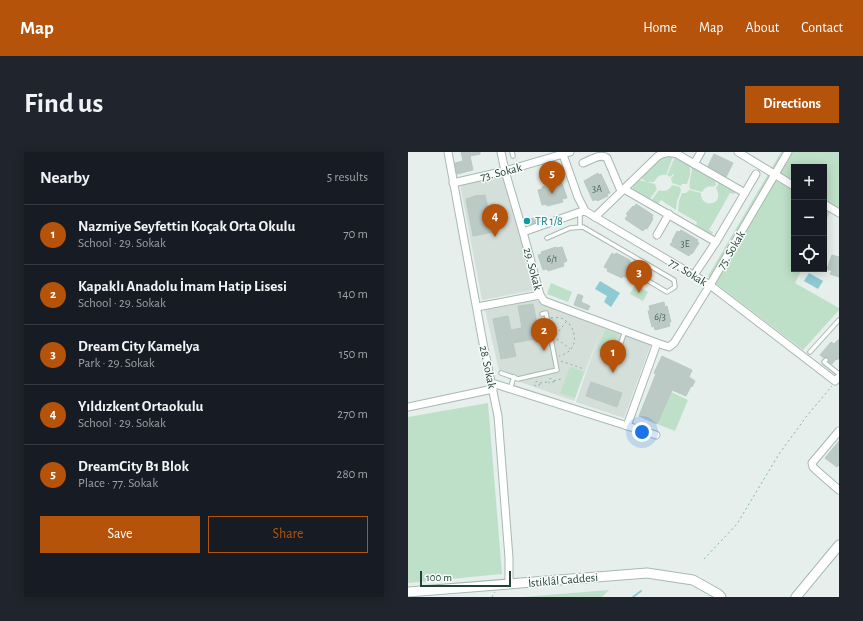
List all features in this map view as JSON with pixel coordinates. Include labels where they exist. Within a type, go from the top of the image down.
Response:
[{"type":"street","name":"28. Sokak","points":[[448,152],[476,307],[498,416],[509,558],[508,584]]},
{"type":"street","name":"29. Sokak","points":[[501,152],[540,295],[544,301],[657,343],[671,346]]},
{"type":"street","points":[[595,217],[658,156],[670,152],[675,153],[745,193]]},
{"type":"street","points":[[694,164],[701,152]]},
{"type":"street","points":[[738,152],[791,184]]},
{"type":"street","name":"75. Sokak","points":[[671,346],[710,285],[788,152]]},
{"type":"street","name":"73. Sokak","points":[[454,183],[505,171],[565,153]]},
{"type":"street","points":[[524,232],[582,212],[565,153]]},
{"type":"street","points":[[583,163],[601,156],[606,156],[623,190],[669,214],[716,242]]},
{"type":"street","points":[[694,275],[716,242],[756,174]]},
{"type":"street","points":[[827,206],[839,213]]},
{"type":"street","name":"77. Sokak","points":[[582,212],[595,217],[710,285],[837,379]]},
{"type":"street","points":[[657,235],[669,214]]},
{"type":"street","points":[[476,307],[540,295]]},
{"type":"street","points":[[627,426],[657,343]]},
{"type":"street","points":[[408,407],[492,386],[510,389],[656,435]]},
{"type":"street","points":[[839,430],[812,463],[813,467],[839,490]]},
{"type":"street","points":[[796,597],[839,546]]},
{"type":"street","name":"İstiklâl Caddesi","points":[[408,592],[646,573],[693,580],[721,597]]},
{"type":"lane","points":[[580,227],[582,212]]},
{"type":"lane","points":[[547,238],[570,228],[583,226],[674,280],[675,287],[668,292],[640,276]]},
{"type":"lane","points":[[501,373],[518,379],[557,370],[546,313],[542,314]]},
{"type":"lane","points":[[810,352],[839,320]]},
{"type":"lane","points":[[613,365],[625,331]]},
{"type":"lane","points":[[826,360],[824,362],[839,374]]},
{"type":"lane","points":[[510,389],[514,377]]},
{"type":"path","points":[[547,319],[561,319],[570,325],[574,332],[573,345],[570,350],[567,353],[555,358]]},
{"type":"path","points":[[566,322],[554,337],[570,350]]},
{"type":"path","points":[[555,358],[584,369]]},
{"type":"path","points":[[539,384],[549,381],[552,384],[553,381],[561,379]]},
{"type":"path","points":[[704,559],[737,524],[779,454],[806,417],[837,379]]},
{"type":"shaded area","points":[[503,174],[535,290],[482,300],[460,184]]},
{"type":"shaded area","points":[[535,300],[651,344],[624,418],[576,402],[601,330],[574,401],[500,375],[485,310]]},
{"type":"green space","points":[[781,152],[839,152],[839,217],[830,212],[827,218],[827,164],[791,164],[791,272],[800,272],[795,283],[839,308],[839,310],[803,350],[715,283],[708,276]]},
{"type":"green space","points":[[670,155],[673,157],[666,175],[659,176],[654,182],[647,182],[640,178],[657,161]]},
{"type":"green space","points":[[675,157],[690,166],[690,175],[687,184],[682,184],[681,186],[672,183],[671,178],[674,175],[673,174],[670,177],[667,175]]},
{"type":"green space","points":[[692,167],[715,179],[716,185],[706,188],[702,192],[690,189],[689,184]]},
{"type":"green space","points":[[639,180],[655,184],[657,189],[650,199],[633,189],[634,184]]},
{"type":"green space","points":[[718,181],[736,191],[734,194],[730,193],[709,230],[713,232],[711,235],[696,225],[697,222],[678,211],[679,201],[682,193],[686,193],[689,190],[701,193],[704,202],[715,202],[718,199],[716,188]]},
{"type":"green space","points":[[672,185],[680,187],[681,191],[677,201],[676,210],[661,200],[658,204],[651,201],[659,190],[663,191],[669,189]]},
{"type":"green space","points":[[551,283],[572,292],[568,302],[547,294]]},
{"type":"green space","points":[[635,285],[648,292],[643,301],[630,294]]},
{"type":"green space","points":[[605,330],[618,334],[610,356],[597,351]]},
{"type":"green space","points":[[570,367],[584,372],[575,398],[560,393]]},
{"type":"green space","points":[[671,392],[688,400],[675,431],[657,424]]},
{"type":"green space","points":[[488,403],[502,574],[408,583],[408,417]]},
{"type":"green space","points":[[609,590],[602,597],[523,597]]},
{"type":"water","points":[[809,273],[823,281],[818,289],[804,281]]},
{"type":"water","points":[[600,281],[620,293],[611,307],[604,302],[607,296],[595,289]]},
{"type":"building","points":[[461,152],[480,152],[480,154],[470,156],[473,170],[457,174],[455,163],[463,161]]},
{"type":"building","points":[[714,154],[733,163],[726,177],[708,166]]},
{"type":"building","points":[[598,173],[599,175],[601,174],[610,193],[607,194],[608,196],[597,201],[596,199],[593,201],[584,181]]},
{"type":"building","points":[[562,183],[567,198],[562,199],[563,202],[547,206],[546,204],[542,205],[538,190],[542,189],[542,187]]},
{"type":"building","points":[[478,195],[485,195],[493,232],[473,236],[466,199]]},
{"type":"building","points":[[636,204],[653,215],[653,219],[647,229],[645,228],[643,231],[625,219],[628,215],[626,214]]},
{"type":"building","points":[[534,218],[536,222],[529,225],[527,220]]},
{"type":"building","points":[[681,230],[698,240],[697,242],[699,243],[689,256],[670,245],[677,231],[679,232]]},
{"type":"building","points":[[556,247],[562,247],[567,261],[563,263],[564,266],[548,271],[547,269],[543,270],[538,255],[542,254],[541,252]]},
{"type":"building","points":[[612,253],[615,255],[616,253],[630,260],[630,262],[634,264],[627,278],[623,276],[622,278],[607,271],[608,269],[604,267]]},
{"type":"building","points":[[832,255],[839,257],[839,277],[830,274],[832,271],[827,269]]},
{"type":"building","points":[[578,294],[583,296],[581,302],[590,306],[588,310],[574,305]]},
{"type":"building","points":[[664,302],[665,307],[667,306],[671,322],[669,322],[670,326],[655,330],[654,326],[652,327],[648,311],[650,311],[649,306]]},
{"type":"building","points":[[533,304],[540,338],[513,343],[516,356],[501,359],[493,319],[508,316],[511,330],[522,328],[518,306]]},
{"type":"building","points":[[839,339],[839,358],[832,364],[829,362],[828,357],[824,358],[820,355],[831,342],[834,344]]},
{"type":"building","points":[[662,356],[692,370],[689,377],[695,381],[686,396],[672,390],[657,424],[639,416],[656,374],[654,373]]},
{"type":"building","points":[[591,382],[622,393],[617,407],[586,396]]},
{"type":"building","points":[[839,441],[839,465],[837,467],[825,458]]},
{"type":"waterway","points":[[633,597],[641,591]]},
{"type":"place","name":"DreamCity B1 Blok","points":[[552,194]]},
{"type":"place","name":"TR 1/8","points":[[527,221]]},
{"type":"place","name":"Yıldızkent Ortaokulu","points":[[495,237]]},
{"type":"place","name":"Dream City Kamelya","points":[[639,293]]},
{"type":"place","name":"Kapaklı Anadolu İmam Hatip Lisesi","points":[[544,351]]},
{"type":"place","name":"Nazmiye Seyfettin Koçak Orta Okulu","points":[[613,373]]}]
